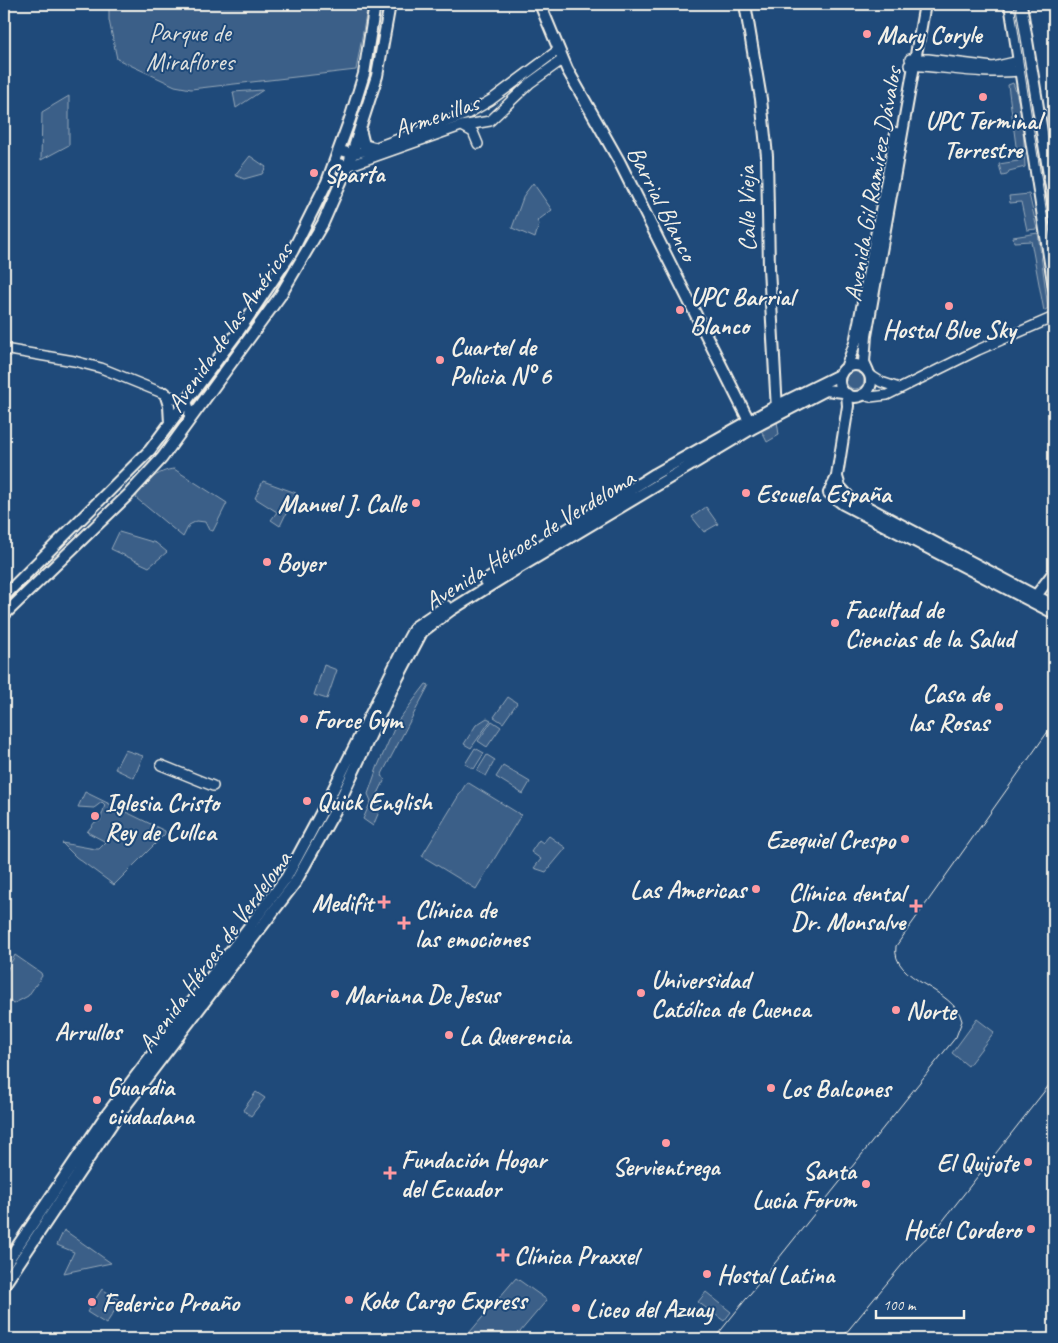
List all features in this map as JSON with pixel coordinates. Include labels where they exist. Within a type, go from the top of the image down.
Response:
[{"type":"main road","name":"Avenida de las Américas","points":[[4,596],[143,456],[170,424],[187,403],[292,252],[335,162],[364,74],[375,4]]},
{"type":"main road","name":"Avenida de las Américas","points":[[4,615],[128,494],[162,458],[247,344],[298,266],[323,223],[353,154],[377,76],[390,4]]},
{"type":"main road","name":"Barrial Blanco","points":[[540,4],[560,55],[619,161],[751,425]]},
{"type":"main road","name":"Calle Vieja","points":[[745,4],[761,99],[767,156],[769,268],[777,410]]},
{"type":"main road","name":"Avenida Gil Ramírez Dávalos","points":[[846,425],[861,395],[870,384],[869,373],[864,362],[866,336],[920,4]]},
{"type":"main road","name":"Avenida Gil Ramírez Dávalos","points":[[917,538],[837,499],[834,490],[848,406],[845,393],[840,385],[843,371],[855,343],[925,4]]},
{"type":"main road","points":[[1010,4],[1054,288]]},
{"type":"main road","points":[[1021,4],[1054,205]]},
{"type":"main road","points":[[361,131],[364,145],[374,148]]},
{"type":"main road","points":[[843,371],[855,365],[869,373]]},
{"type":"main road","name":"Avenida Héroes de Verdeloma","points":[[4,1285],[114,1122],[295,883],[336,807],[422,632],[451,610],[515,570],[751,425],[843,371]]},
{"type":"main road","name":"Avenida Héroes de Verdeloma","points":[[777,410],[826,390],[845,393]]},
{"type":"main road","points":[[165,393],[169,406],[170,424]]},
{"type":"main road","points":[[845,393],[861,395]]},
{"type":"main road","name":"Avenida Héroes de Verdeloma","points":[[4,1266],[104,1118],[286,878],[415,628],[542,544],[655,474],[751,425]]},
{"type":"main road","points":[[837,477],[840,487],[850,498],[917,538],[1034,599],[1054,613]]},
{"type":"main road","points":[[1034,599],[1054,572]]},
{"type":"main road","points":[[1034,599],[1054,605]]},
{"type":"street","name":"Armenillas","points":[[348,166],[461,126],[490,121],[560,55]]},
{"type":"street","name":"Armenillas","points":[[353,154],[467,114],[492,100],[560,55]]},
{"type":"street","points":[[912,62],[992,74],[1019,66]]},
{"type":"street","points":[[461,126],[473,132],[478,144]]},
{"type":"street","points":[[339,150],[353,154]]},
{"type":"street","points":[[335,162],[348,166]]},
{"type":"street","points":[[861,395],[878,397],[1054,317]]},
{"type":"street","points":[[4,350],[74,361],[101,368],[165,393],[187,403],[190,411],[188,424]]},
{"type":"street","points":[[869,373],[881,382],[899,388]]},
{"type":"street","points":[[161,765],[213,786]]},
{"type":"green space","name":"Parque de Miraflores","points":[[109,4],[368,4],[356,70],[191,89],[175,86],[117,59],[109,20]]},
{"type":"green space","points":[[1013,83],[1021,114],[1025,167],[1009,171],[1007,175],[1002,176],[999,164],[1018,161],[1008,85]]},
{"type":"green space","points":[[263,90],[236,108],[233,92]]},
{"type":"green space","points":[[69,96],[69,145],[41,160],[42,112]]},
{"type":"green space","points":[[250,156],[266,167],[262,174],[244,179],[235,175]]},
{"type":"green space","points":[[533,183],[552,210],[537,221],[539,224],[535,238],[512,228],[524,195]]},
{"type":"green space","points":[[1029,194],[1037,229],[1027,230],[1021,202],[1010,203],[1009,196]]},
{"type":"green space","points":[[1038,233],[1048,308],[1044,311],[1031,241],[1014,242],[1013,237]]},
{"type":"green space","points":[[851,371],[859,371],[864,376],[862,387],[851,389],[846,384],[846,376]]},
{"type":"green space","points":[[777,421],[779,435],[767,442],[760,428]]},
{"type":"green space","points":[[174,469],[227,503],[213,531],[209,530],[205,522],[197,521],[189,525],[183,537],[136,498],[138,493],[151,479],[162,472]]},
{"type":"green space","points":[[263,481],[296,493],[280,526],[271,520],[277,512],[255,498]]},
{"type":"green space","points":[[706,507],[718,524],[704,532],[692,517]]},
{"type":"green space","points":[[119,532],[156,543],[167,552],[149,567],[111,549]]},
{"type":"green space","points":[[324,665],[337,670],[327,699],[314,695]]},
{"type":"green space","points":[[426,684],[429,685],[381,776],[385,779],[376,798],[381,807],[373,826],[363,819],[371,801],[368,794],[377,768],[397,722]]},
{"type":"green space","points":[[508,697],[517,703],[503,723],[494,717]]},
{"type":"green space","points":[[487,718],[491,720],[471,748],[464,744],[476,725]]},
{"type":"green space","points":[[492,721],[501,727],[487,747],[478,741]]},
{"type":"green space","points":[[475,748],[484,753],[474,769],[465,764]]},
{"type":"green space","points":[[125,750],[143,756],[134,778],[115,769]]},
{"type":"green space","points":[[487,755],[495,760],[486,776],[477,771]]},
{"type":"green space","points":[[503,766],[530,782],[523,794],[496,777]]},
{"type":"green space","points":[[467,782],[521,815],[476,889],[422,856]]},
{"type":"green space","points":[[85,792],[165,831],[165,834],[114,885],[76,857],[62,843],[99,849],[106,842],[87,832],[95,822],[100,821],[105,805],[102,802],[94,808],[78,807]]},
{"type":"green space","points":[[549,836],[566,848],[546,872],[534,868],[541,859],[531,852],[539,840],[543,843]]},
{"type":"green space","points":[[15,955],[41,973],[42,976],[28,996],[13,1004],[4,995],[4,976]]},
{"type":"green space","points":[[977,1019],[994,1032],[968,1066],[952,1053]]},
{"type":"green space","points":[[256,1092],[265,1098],[251,1116],[243,1110]]},
{"type":"green space","points":[[64,1230],[111,1263],[64,1273],[74,1252],[57,1245]]},
{"type":"green space","points":[[516,1278],[547,1300],[514,1339],[464,1339]]},
{"type":"green space","points":[[102,1289],[121,1301],[106,1324],[87,1312]]},
{"type":"green space","points":[[706,1292],[731,1312],[724,1321],[698,1302]]},
{"type":"tram line","points":[[1014,4],[1054,259]]},
{"type":"tram line","points":[[714,1339],[956,1037],[962,1021],[957,1010],[948,1000],[903,968],[897,958],[896,946],[1054,723]]},
{"type":"tram line","points":[[841,1339],[915,1249],[938,1227],[1054,1079]]},
{"type":"place","name":"Mary Coryle","points":[[867,34]]},
{"type":"place","name":"UPC Terminal Terrestre","points":[[983,97]]},
{"type":"place","name":"Sparta","points":[[314,173]]},
{"type":"place","name":"Hostal Blue Sky","points":[[949,306]]},
{"type":"place","name":"UPC Barrial Blanco","points":[[680,310]]},
{"type":"place","name":"Cuartel de Policia N° 6","points":[[440,360]]},
{"type":"place","name":"Escuela España","points":[[746,493]]},
{"type":"place","name":"Manuel J. Calle","points":[[416,503]]},
{"type":"place","name":"Boyer","points":[[267,562]]},
{"type":"place","name":"Facultad de Ciencias de la Salud","points":[[835,623]]},
{"type":"place","name":"Casa de las Rosas","points":[[999,707]]},
{"type":"place","name":"Force Gym","points":[[304,719]]},
{"type":"place","name":"Quick English","points":[[307,801]]},
{"type":"place","name":"Iglesia Cristo Rey de Cullca","points":[[95,816]]},
{"type":"place","name":"Ezequiel Crespo","points":[[905,839]]},
{"type":"place","name":"Las Americas","points":[[756,889]]},
{"type":"place","name":"Medifit","points":[[384,902]]},
{"type":"place","name":"Clínica dental Dr. Monsalve","points":[[916,906]]},
{"type":"place","name":"Clínica de las emociones","points":[[404,923]]},
{"type":"place","name":"Universidad Católica de Cuenca","points":[[641,993]]},
{"type":"place","name":"Mariana De Jesus","points":[[335,994]]},
{"type":"place","name":"Arrullos","points":[[88,1008]]},
{"type":"place","name":"Norte","points":[[896,1010]]},
{"type":"place","name":"La Querencia","points":[[449,1035]]},
{"type":"place","name":"Los Balcones","points":[[771,1088]]},
{"type":"place","name":"Guardia ciudadana","points":[[97,1100]]},
{"type":"place","name":"Servientrega","points":[[666,1143]]},
{"type":"place","name":"El Quijote","points":[[1028,1162]]},
{"type":"place","name":"Fundación Hogar del Ecuador","points":[[390,1173]]},
{"type":"place","name":"Santa Lucía Forum","points":[[866,1184]]},
{"type":"place","name":"Hotel Cordero","points":[[1031,1229]]},
{"type":"place","name":"Clínica Praxxel","points":[[503,1255]]},
{"type":"place","name":"Hostal Latina","points":[[707,1274]]},
{"type":"place","name":"Koko Cargo Express","points":[[349,1300]]},
{"type":"place","name":"Federico Proaño","points":[[92,1302]]},
{"type":"place","name":"Liceo del Azuay","points":[[576,1308]]}]
